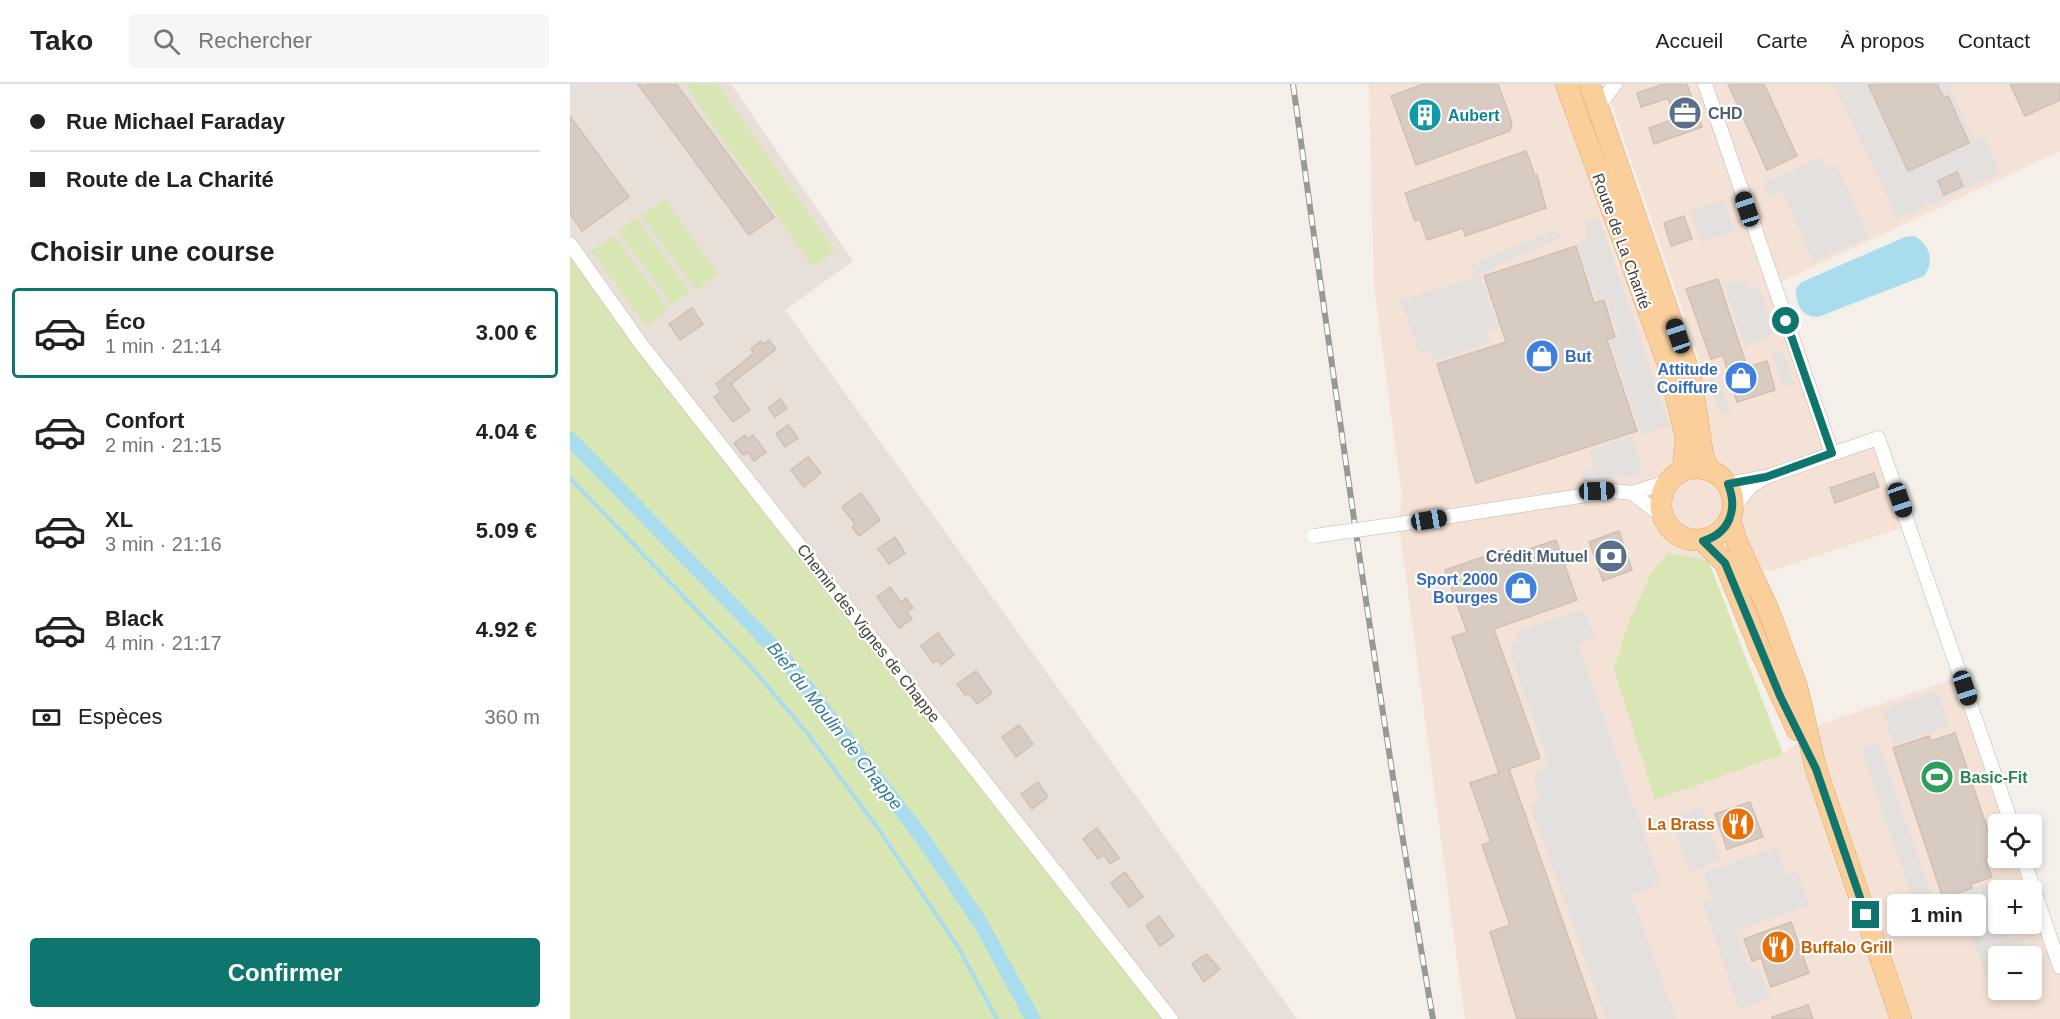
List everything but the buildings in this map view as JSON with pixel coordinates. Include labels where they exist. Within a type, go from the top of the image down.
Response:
[{"type":"main road","name":"Route de La Charité","points":[[1566,84],[1669,367],[1686,438],[1675,476]]},
{"type":"main road","name":"Route de La Charité","points":[[1589,90],[1691,378],[1703,456],[1709,469]]},
{"type":"main road","points":[[1732,514],[1719,534],[1703,541],[1690,540],[1678,536],[1668,527],[1662,516],[1660,498],[1675,476],[1696,467],[1709,469],[1728,484],[1738,545],[1768,609],[1797,687],[1816,769],[1901,1019]]},
{"type":"main road","points":[[1703,541],[1725,563],[1780,696],[1816,769]]},
{"type":"street","points":[[1580,127],[1589,90],[1615,84]]},
{"type":"street","points":[[1705,84],[1832,453]]},
{"type":"street","name":"Chemin des Vignes de Chappe","points":[[570,244],[641,344],[1170,1019]]},
{"type":"street","points":[[1728,484],[1766,477],[1878,438],[2008,814]]},
{"type":"street","points":[[1314,536],[1597,491],[1632,493],[1675,476]]},
{"type":"street","points":[[1732,514],[1751,486],[1766,477]]},
{"type":"street","points":[[1632,493],[1662,516]]},
{"type":"street","points":[[2026,868],[2060,967]]},
{"type":"shaded area","points":[[570,84],[731,84],[853,261],[785,310],[1297,1019],[1171,1019],[570,244]]},
{"type":"shaded area","points":[[1369,84],[1558,84],[1618,265],[1687,379],[1704,373],[1605,84],[2060,84],[2060,151],[1774,285],[1832,453],[1878,438],[1909,525],[1772,571],[1668,553],[1783,754],[1824,723],[1961,677],[2008,814],[1988,814],[1988,868],[2026,868],[2031,880],[1988,880],[1988,934],[2042,934],[2042,913],[2060,965],[2060,1019],[1465,1019],[1399,524],[1402,496],[1374,285]]},
{"type":"shaded area","points":[[1834,84],[1868,84],[1908,171],[1969,143],[1947,96],[1944,98],[1937,84],[1948,84],[1974,140],[1984,136],[2001,173],[1897,219]]},
{"type":"shaded area","points":[[1821,157],[1827,168],[1836,164],[1869,237],[1814,262],[1781,191],[1769,196],[1763,184]]},
{"type":"shaded area","points":[[1724,200],[1734,231],[1701,242],[1690,211]]},
{"type":"shaded area","points":[[1599,218],[1669,426],[1642,435],[1610,340],[1619,336],[1606,298],[1596,300],[1576,243],[1586,239],[1586,222]]},
{"type":"shaded area","points":[[1556,229],[1560,238],[1477,275],[1471,265]]},
{"type":"shaded area","points":[[1480,276],[1498,328],[1487,331],[1491,342],[1433,362],[1429,351],[1419,352],[1401,300]]},
{"type":"shaded area","points":[[1734,281],[1747,283],[1749,289],[1759,286],[1775,333],[1745,347],[1724,284]]},
{"type":"shaded area","points":[[1771,350],[1784,353],[1795,385],[1783,385]]},
{"type":"shaded area","points":[[1708,378],[1720,381],[1731,415],[1719,412]]},
{"type":"shaded area","points":[[1632,436],[1643,474],[1583,483],[1580,472],[1594,469],[1590,450]]},
{"type":"shaded area","points":[[1582,610],[1597,637],[1578,644],[1661,884],[1631,895],[1676,1019],[1606,1019],[1530,804],[1540,801],[1534,781],[1536,774],[1549,765],[1508,645],[1519,641],[1516,632]]},
{"type":"shaded area","points":[[1937,691],[1949,726],[1894,745],[1882,710]]},
{"type":"shaded area","points":[[1878,742],[1932,897],[1914,903],[1861,748]]},
{"type":"shaded area","points":[[1702,807],[1720,859],[1690,873],[1671,818]]},
{"type":"shaded area","points":[[1777,847],[1786,875],[1797,871],[1809,905],[1736,931],[1750,970],[1759,967],[1770,998],[1739,1009],[1703,903],[1712,899],[1703,873]]},
{"type":"shaded area","points":[[1988,884],[1988,934],[2009,934],[2011,940],[2021,937],[2024,946],[1988,946],[1988,974],[1985,975],[1957,893]]},
{"type":"green space","points":[[684,84],[717,84],[835,251],[813,267]]},
{"type":"green space","points":[[664,199],[718,274],[696,290],[641,215]]},
{"type":"green space","points":[[636,218],[690,292],[672,305],[618,231]]},
{"type":"green space","points":[[614,235],[668,310],[646,326],[591,251]]},
{"type":"green space","points":[[570,244],[1171,1019],[570,1019]]},
{"type":"green space","points":[[1668,553],[1708,560],[1783,754],[1655,800],[1614,669],[1630,619],[1651,573]]},
{"type":"water","points":[[1914,236],[1924,244],[1929,254],[1929,265],[1924,276],[1818,317],[1807,315],[1798,305],[1796,288],[1802,282],[1905,237]]},
{"type":"waterway","name":"Bief du Moulin de Chappe","points":[[570,439],[783,657],[921,836],[981,924],[1033,1019]]},
{"type":"waterway","points":[[570,478],[751,667],[808,734],[877,827],[958,947],[997,1019]]},
{"type":"railway","points":[[1293,84],[1376,669],[1433,1019]]},
{"type":"place","name":"CHD","points":[[1685,113]]},
{"type":"place","name":"Aubert","points":[[1425,115]]},
{"type":"place","name":"But","points":[[1542,356]]},
{"type":"place","name":"Attitude Coiffure","points":[[1741,378]]},
{"type":"place","name":"Crédit Mutuel","points":[[1611,556]]},
{"type":"place","name":"Sport 2000 Bourges","points":[[1521,588]]},
{"type":"place","name":"Basic-Fit","points":[[1937,777]]},
{"type":"place","name":"La Brass","points":[[1738,824]]},
{"type":"place","name":"Buffalo Grill","points":[[1778,947]]},
{"type":"route","points":[[1786,321],[1832,453],[1766,477],[1728,484],[1733,496],[1730,520],[1719,534],[1703,541],[1725,563],[1780,696],[1816,769],[1866,915]]}]
